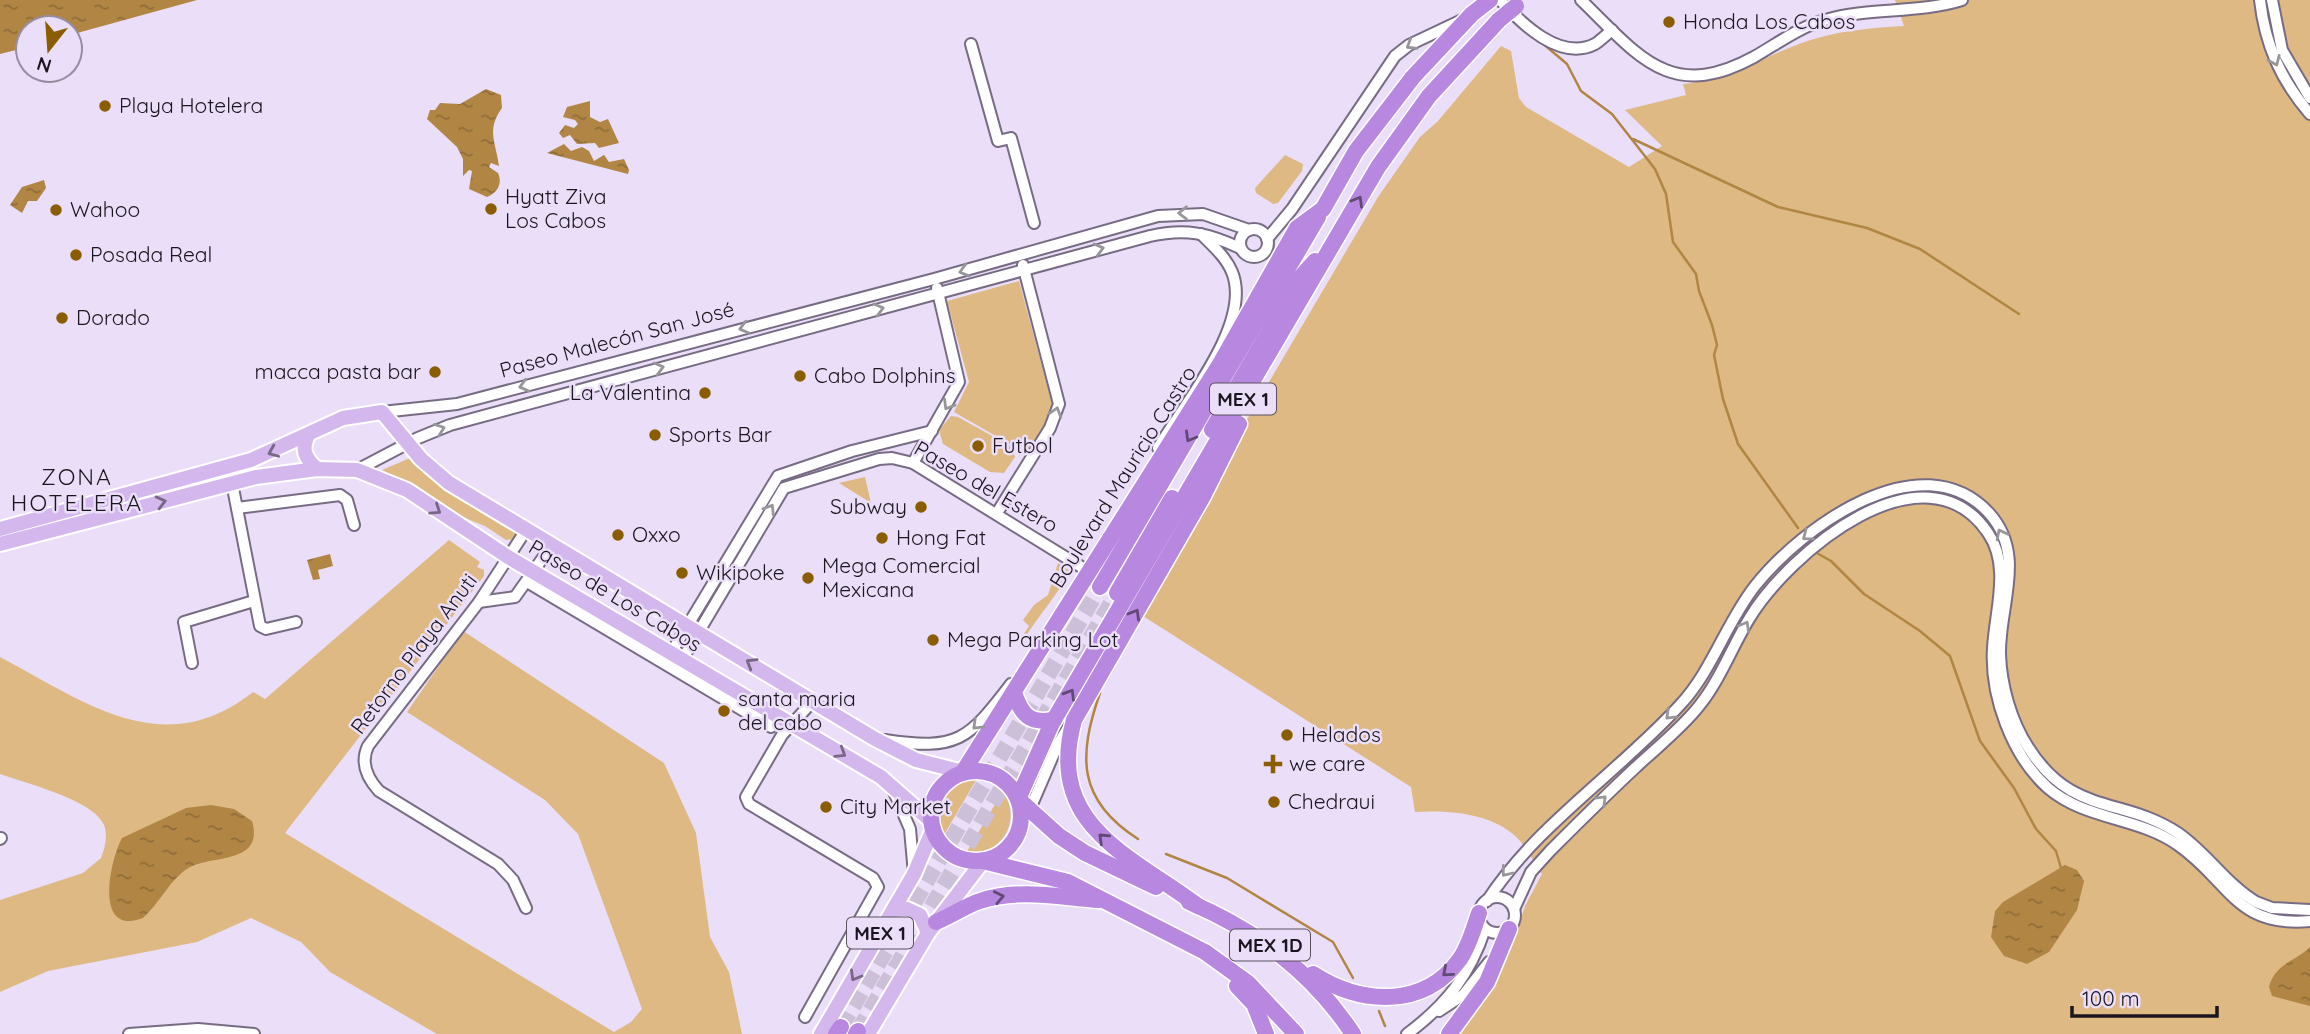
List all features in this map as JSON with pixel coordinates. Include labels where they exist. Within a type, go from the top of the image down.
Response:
[{"type":"highway","name":"MEX 1","points":[[1024,804],[1054,720],[1342,229],[1413,117],[1499,20],[1498,4]]},
{"type":"highway","name":"Boulevard Mauricio Castro","points":[[1100,587],[1356,151],[1413,77],[1498,4]]},
{"type":"highway","name":"Boulevard Mauricio Castro","points":[[963,772],[1220,364],[1297,228],[1323,209]]},
{"type":"highway","points":[[1114,598],[1299,279],[1342,229]]},
{"type":"highway","points":[[1177,417],[1220,364]]},
{"type":"highway","points":[[1198,906],[1136,865],[1089,824],[1071,791],[1067,769],[1074,720],[1203,496],[1239,425],[1252,383]]},
{"type":"highway","points":[[1014,693],[1027,718],[1036,722],[1054,720]]},
{"type":"highway","points":[[963,772],[994,774],[1008,784],[1024,804],[1016,837],[999,855],[983,860],[967,860],[952,854],[940,844],[932,825],[932,805],[938,791],[949,780],[963,772]]},
{"type":"highway","name":"MEX 1D","points":[[1024,804],[1059,836],[1085,853],[1239,926],[1282,954],[1311,980],[1353,1034]]},
{"type":"highway","name":"MEX 1D","points":[[983,860],[1051,876],[1105,900],[1223,963],[1248,983],[1296,1034]]},
{"type":"highway","points":[[932,928],[974,903],[1020,893],[1105,900]]},
{"type":"highway","points":[[1282,954],[1328,984],[1354,994],[1378,999],[1411,995],[1428,987],[1459,961],[1483,907]]},
{"type":"highway","points":[[1449,1034],[1487,982],[1504,931]]},
{"type":"highway","points":[[1178,938],[1243,992],[1261,1017],[1266,1034]]},
{"type":"main road","name":"Paseo Malecón San José","points":[[0,544],[43,524],[258,458],[343,418],[382,412]]},
{"type":"main road","name":"Paseo de Los Cabos","points":[[382,412],[407,444],[449,483],[875,739],[916,760],[963,772]]},
{"type":"main road","points":[[308,435],[303,449],[305,456],[317,469]]},
{"type":"main road","name":"Paseo de Los Cabos","points":[[256,477],[317,469],[357,470],[407,490],[508,557],[530,577],[676,657],[890,783],[932,825]]},
{"type":"main road","name":"Paseo Malecón San José","points":[[0,528],[43,524],[256,477]]},
{"type":"main road","name":"MEX 1","points":[[821,1034],[914,874],[932,825]]},
{"type":"main road","name":"MEX 1","points":[[860,1033],[932,928],[983,860]]},
{"type":"main road","points":[[893,910],[903,908],[920,915],[932,928]]},
{"type":"street","points":[[1581,0],[1637,53],[1657,66],[1689,77],[1730,68],[1796,32],[1838,16],[1929,8],[1962,0]]},
{"type":"street","points":[[2266,1],[2282,50],[2310,98]]},
{"type":"street","points":[[2266,1],[2273,57],[2295,96],[2310,114]]},
{"type":"street","points":[[1267,239],[1287,215],[1395,56],[1409,45],[1498,4],[1548,41],[1574,47],[1594,45],[1612,30]]},
{"type":"street","points":[[971,44],[998,141],[1012,138],[1034,223]]},
{"type":"street","name":"Paseo Malecón San José","points":[[382,412],[457,404],[1177,213],[1203,214],[1249,230]]},
{"type":"street","points":[[1249,230],[1260,230],[1267,239],[1267,250],[1259,257],[1248,256],[1240,248],[1241,237],[1249,230]]},
{"type":"street","points":[[875,739],[936,744],[953,741],[973,731],[1021,670],[1223,342],[1233,318],[1235,283],[1225,260],[1199,231]]},
{"type":"street","name":"Paseo Malecón San José","points":[[357,470],[407,444],[460,422],[1161,233],[1199,231],[1240,248]]},
{"type":"street","points":[[997,513],[1050,428],[1059,404],[1020,255]]},
{"type":"street","points":[[913,463],[955,393],[960,376],[934,279]]},
{"type":"street","points":[[766,322],[770,338]]},
{"type":"street","name":"Paseo del Estero","points":[[676,657],[748,535],[778,475],[857,450],[932,431]]},
{"type":"street","points":[[857,450],[861,464]]},
{"type":"street","name":"Paseo del Estero","points":[[748,535],[781,492],[790,485],[861,464],[892,458],[913,463],[1083,568]]},
{"type":"street","points":[[232,483],[261,628],[296,622]]},
{"type":"street","points":[[1407,1034],[1431,1015],[1462,983],[1476,957],[1485,929],[1483,907],[1519,856],[1681,705],[1703,674],[1753,589],[1786,552],[1830,520],[1875,496],[1911,485],[1974,499],[1991,515],[2001,532],[2004,559],[2011,569],[2000,652],[2003,683],[2019,739],[2048,774],[2073,794],[2175,831],[2247,896],[2289,917],[2310,921]]},
{"type":"street","points":[[1431,1015],[1454,1003],[1475,982],[1492,957],[1504,931],[1515,920],[1514,909],[1531,872],[1579,821],[1701,705],[1756,607],[1797,560],[1827,537],[1883,506],[1945,492]]},
{"type":"street","points":[[237,508],[340,495],[347,500],[354,525]]},
{"type":"street","name":"Retorno Playa Anuti","points":[[526,530],[479,602],[368,746],[365,767],[379,791],[498,864],[513,880],[526,908]]},
{"type":"street","points":[[479,602],[515,597],[552,545]]},
{"type":"street","points":[[530,577],[771,727]]},
{"type":"street","points":[[192,663],[184,622],[254,601]]},
{"type":"street","points":[[805,1017],[878,887],[873,878],[748,802],[746,797],[782,735],[794,725],[813,701]]},
{"type":"street","points":[[1024,804],[1074,720]]},
{"type":"street","points":[[890,783],[904,809],[910,829],[914,874]]},
{"type":"street","points":[[1569,811],[1579,821]]},
{"type":"street","points":[[1483,907],[1502,898],[1514,909]]},
{"type":"street","points":[[2289,917],[2310,910]]},
{"type":"street","points":[[1485,929],[1504,931]]},
{"type":"street","points":[[129,1034],[198,1028],[254,1034]]},
{"type":"shaded area","points":[[1895,0],[2310,0],[2310,1034],[1457,1034],[1514,941],[1525,906],[1542,874],[1521,842],[1499,825],[1472,815],[1415,812],[1411,787],[1143,616],[1226,455],[1378,197],[1420,137],[1438,121],[1501,46],[1511,51],[1519,98],[1526,107],[1629,167],[1662,146],[1625,110],[1686,95],[1683,84],[1728,74],[1825,36],[1904,26]]},
{"type":"shaded area","points":[[1285,155],[1303,164],[1302,171],[1278,203],[1273,204],[1256,193],[1255,188]]},
{"type":"shaded area","points":[[1019,281],[1054,411],[1029,455],[954,412],[969,382],[947,301]]},
{"type":"shaded area","name":"Futbol","points":[[951,416],[958,417],[1012,447],[1015,457],[1004,473],[990,472],[943,444],[939,430]]},
{"type":"shaded area","points":[[410,458],[427,475],[515,529],[516,539],[506,540],[382,470]]},
{"type":"shaded area","points":[[865,477],[871,503],[839,483]]},
{"type":"shaded area","points":[[449,540],[480,562],[477,567],[484,570],[484,576],[285,833],[614,1032],[631,1022],[642,1009],[578,834],[545,800],[407,712],[463,631],[664,763],[696,833],[710,937],[729,972],[742,1034],[437,1034],[330,972],[301,942],[251,918],[197,942],[48,971],[0,992],[0,900],[83,873],[101,858],[106,837],[104,825],[98,816],[87,808],[58,794],[0,774],[0,657],[94,707],[125,718],[156,724],[187,723],[220,713],[253,692],[265,699]]},
{"type":"shaded area","points":[[1058,563],[1070,571],[1026,636],[1023,635],[1029,626],[1023,620],[1034,605],[1048,595]]},
{"type":"shaded area","points":[[978,777],[942,838],[935,818],[939,799],[951,784]]},
{"type":"shaded area","points":[[1003,791],[1011,814],[1005,835],[989,849],[966,853]]},
{"type":"water","points":[[0,0],[197,0],[84,31],[84,14],[14,14],[14,50],[0,54]]},
{"type":"water","points":[[486,89],[501,95],[502,108],[493,130],[499,166],[491,163],[489,167],[498,173],[499,184],[496,191],[487,197],[469,189],[472,171],[469,170],[463,176],[463,159],[457,147],[427,119],[430,110],[435,110],[440,103],[460,104]]},
{"type":"water","points":[[590,101],[590,117],[600,122],[608,119],[619,143],[599,148],[595,143],[577,144],[570,135],[563,138],[559,133],[565,125],[574,128],[578,124],[575,120],[563,117],[567,107]]},
{"type":"water","points":[[564,144],[571,151],[582,147],[589,151],[594,161],[604,155],[609,162],[624,159],[628,174],[547,153]]},
{"type":"water","points":[[44,180],[46,188],[37,201],[28,201],[22,213],[10,205],[22,187]]},
{"type":"water","points":[[330,554],[333,566],[318,570],[320,579],[313,580],[307,560]]},
{"type":"water","points":[[211,805],[234,809],[252,821],[254,835],[250,845],[233,856],[187,869],[143,918],[127,921],[117,917],[111,907],[109,893],[113,862],[122,838],[186,808]]},
{"type":"water","points":[[2065,865],[2077,870],[2084,881],[2077,910],[2049,952],[2027,964],[2004,956],[1991,937],[1995,911],[2003,902]]},
{"type":"water","points":[[2310,947],[2310,1006],[2272,996],[2269,987],[2276,973]]},
{"type":"waterway","points":[[1541,42],[1567,64],[1581,91],[1612,114],[1655,169],[1666,194],[1673,242],[1696,274],[1699,291],[1712,325],[1717,345],[1714,355],[1723,399],[1738,444],[1798,528]]},
{"type":"waterway","points":[[1633,139],[1778,207],[1867,228],[1920,249],[2019,314]]},
{"type":"waterway","points":[[1815,552],[1831,561],[1864,594],[1920,631],[1950,656],[1980,741],[2014,788],[2036,829],[2056,851],[2061,868]]},
{"type":"waterway","points":[[1100,693],[1088,737],[1088,775],[1093,792],[1103,809],[1138,839]]},
{"type":"waterway","points":[[1166,854],[1227,878],[1333,942],[1353,978]]},
{"type":"waterway","points":[[1379,1011],[1385,1026]]},
{"type":"tunnel","points":[[841,1027],[1100,587]]},
{"type":"tunnel","points":[[858,1031],[1114,598]]},
{"type":"place","name":"Honda Los Cabos","points":[[1669,22]]},
{"type":"place","name":"Playa Hotelera","points":[[105,106]]},
{"type":"place","name":"Hyatt Ziva Los Cabos","points":[[491,209]]},
{"type":"place","name":"Wahoo","points":[[56,210]]},
{"type":"place","name":"Posada Real","points":[[76,255]]},
{"type":"place","name":"Dorado","points":[[62,318]]},
{"type":"place","name":"macca pasta bar","points":[[435,372]]},
{"type":"place","name":"Cabo Dolphins","points":[[800,376]]},
{"type":"place","name":"La Valentina","points":[[705,393]]},
{"type":"place","name":"Sports Bar","points":[[655,435]]},
{"type":"place","name":"Futbol","points":[[978,446]]},
{"type":"place","name":"Subway","points":[[921,507]]},
{"type":"place","name":"Oxxo","points":[[618,535]]},
{"type":"place","name":"Hong Fat","points":[[882,538]]},
{"type":"place","name":"Wikipoke","points":[[682,573]]},
{"type":"place","name":"Mega Comercial Mexicana","points":[[808,578]]},
{"type":"place","name":"Mega Parking Lot","points":[[933,640]]},
{"type":"place","name":"santa maria del cabo","points":[[724,711]]},
{"type":"place","name":"Helados","points":[[1287,735]]},
{"type":"place","name":"we care","points":[[1273,764]]},
{"type":"place","name":"Chedraui","points":[[1274,802]]},
{"type":"place","name":"City Market","points":[[826,807]]},
{"type":"district","name":"ZONA HOTELERA","points":[[77,490]]}]
